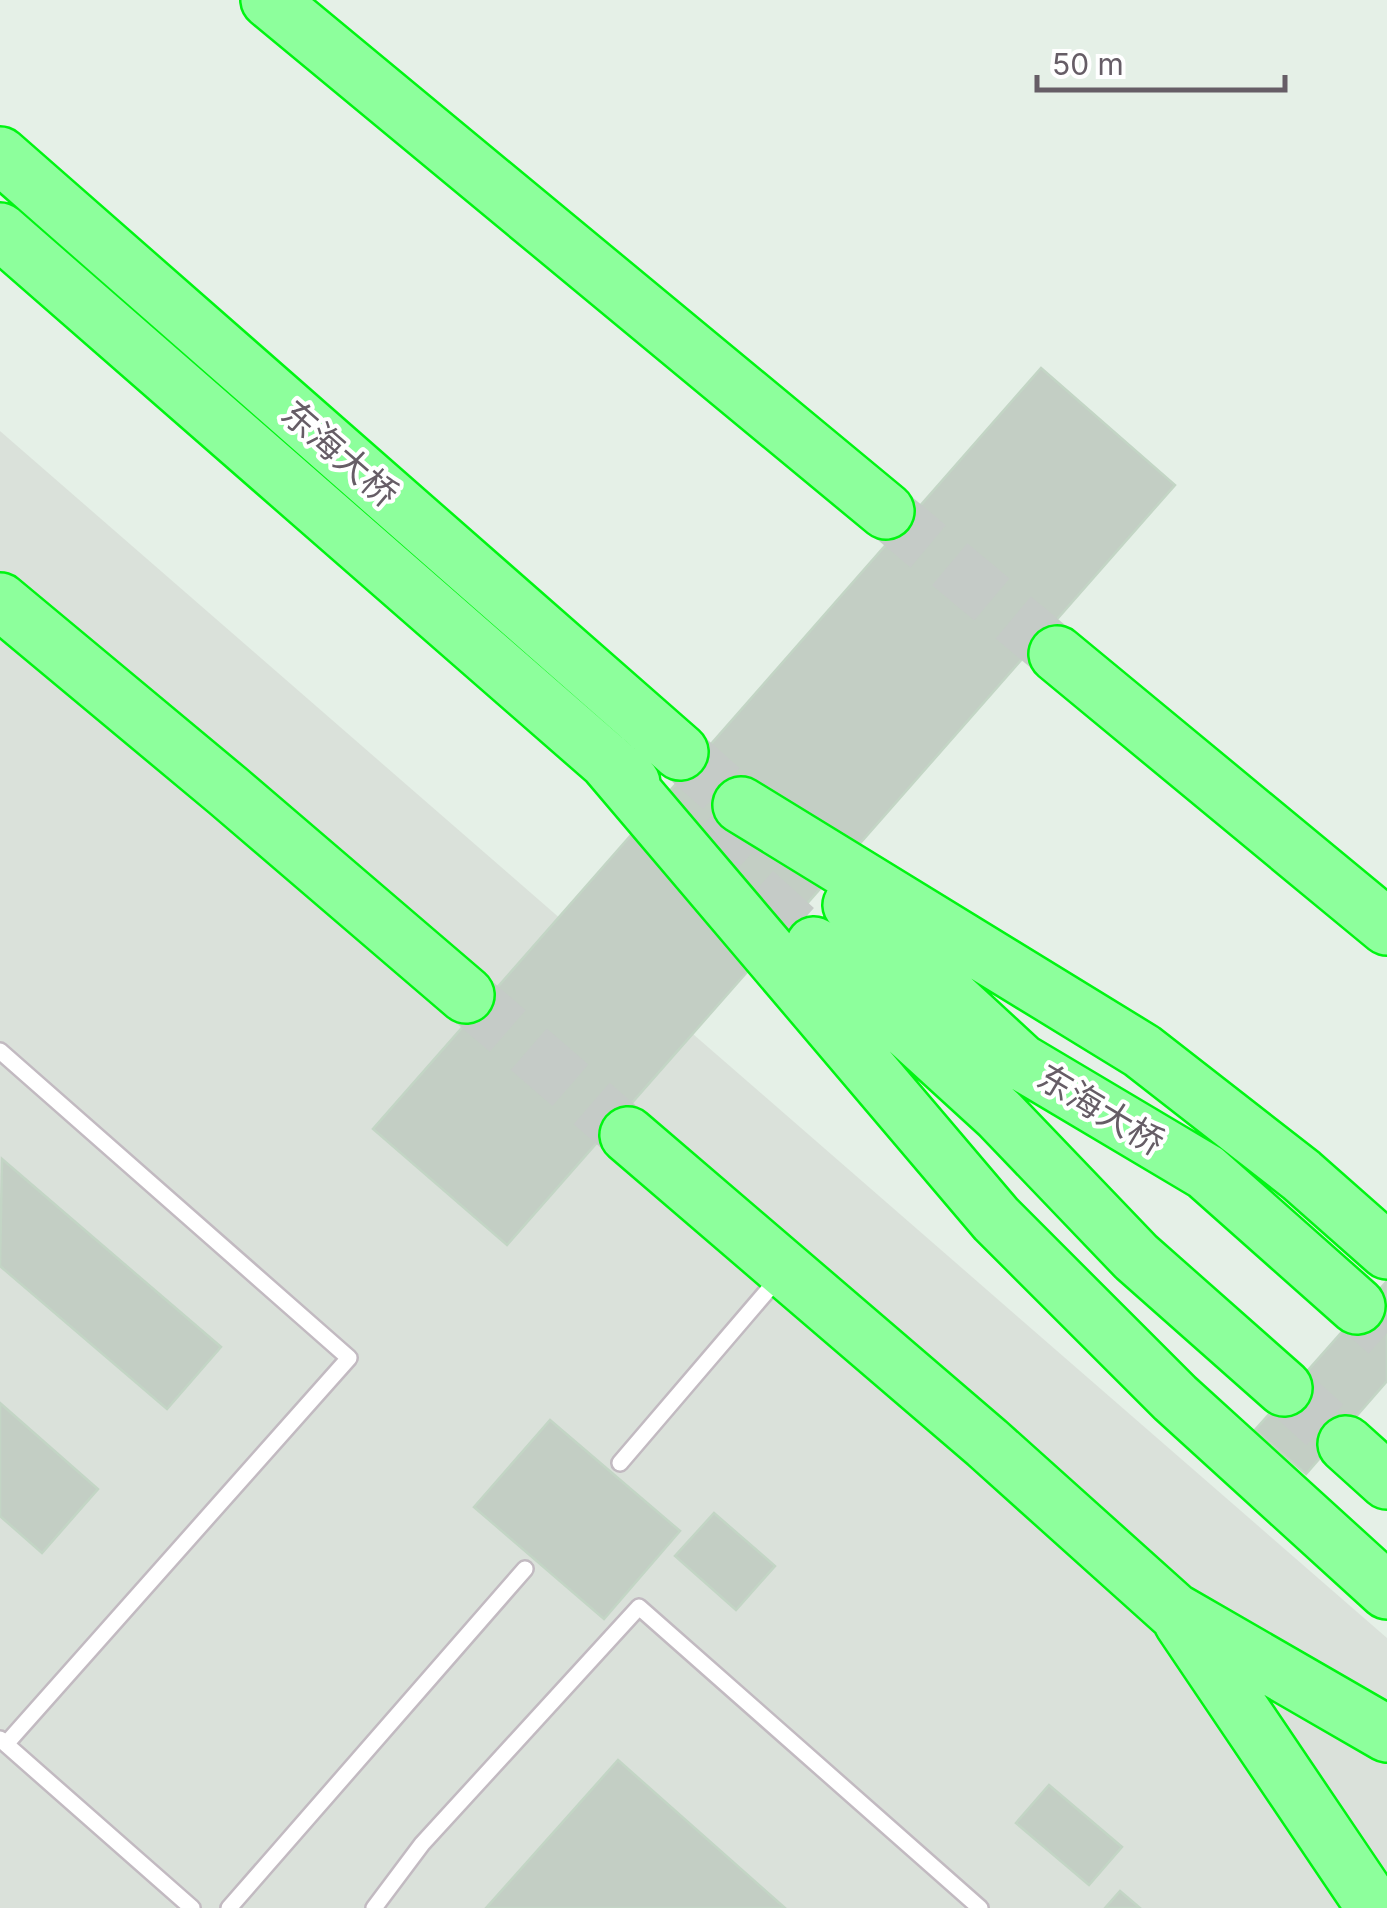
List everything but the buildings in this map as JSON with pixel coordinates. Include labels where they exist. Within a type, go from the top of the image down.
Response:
[{"type":"highway","points":[[269,0],[886,511]]},
{"type":"highway","points":[[307,0],[340,58]]},
{"type":"highway","name":"东海大桥","points":[[0,155],[680,752]]},
{"type":"highway","name":"东海大桥","points":[[0,231],[624,776],[996,1219],[1174,1398],[1387,1591]]},
{"type":"highway","points":[[0,602],[228,790],[466,995]]},
{"type":"highway","points":[[1057,654],[1387,927]]},
{"type":"highway","points":[[742,805],[1142,1051],[1301,1175],[1387,1250]]},
{"type":"highway","name":"东海大桥","points":[[851,905],[1021,1062],[1206,1172],[1357,1306]]},
{"type":"highway","name":"东海大桥","points":[[814,944],[999,1114],[1136,1257],[1284,1388]]},
{"type":"highway","points":[[628,1134],[987,1442],[1174,1611],[1387,1734]]},
{"type":"highway","points":[[1346,1444],[1387,1481]]},
{"type":"highway","points":[[1174,1611],[1375,1908]]},
{"type":"lane","points":[[0,1051],[348,1358],[3,1742],[192,1908]]},
{"type":"lane","points":[[620,1463],[786,1270]]},
{"type":"lane","points":[[229,1908],[525,1569]]},
{"type":"lane","points":[[374,1908],[422,1844],[639,1607],[980,1908]]},
{"type":"shaded area","points":[[0,431],[1387,1638],[1387,1908],[0,1908]]},
{"type":"tunnel","points":[[886,511],[1057,654]]},
{"type":"tunnel","points":[[680,752],[775,836]]},
{"type":"tunnel","points":[[693,836],[814,945]]},
{"type":"tunnel","points":[[466,995],[628,1135]]},
{"type":"tunnel","points":[[1357,1306],[1387,1333]]},
{"type":"tunnel","points":[[1284,1388],[1346,1444]]}]
